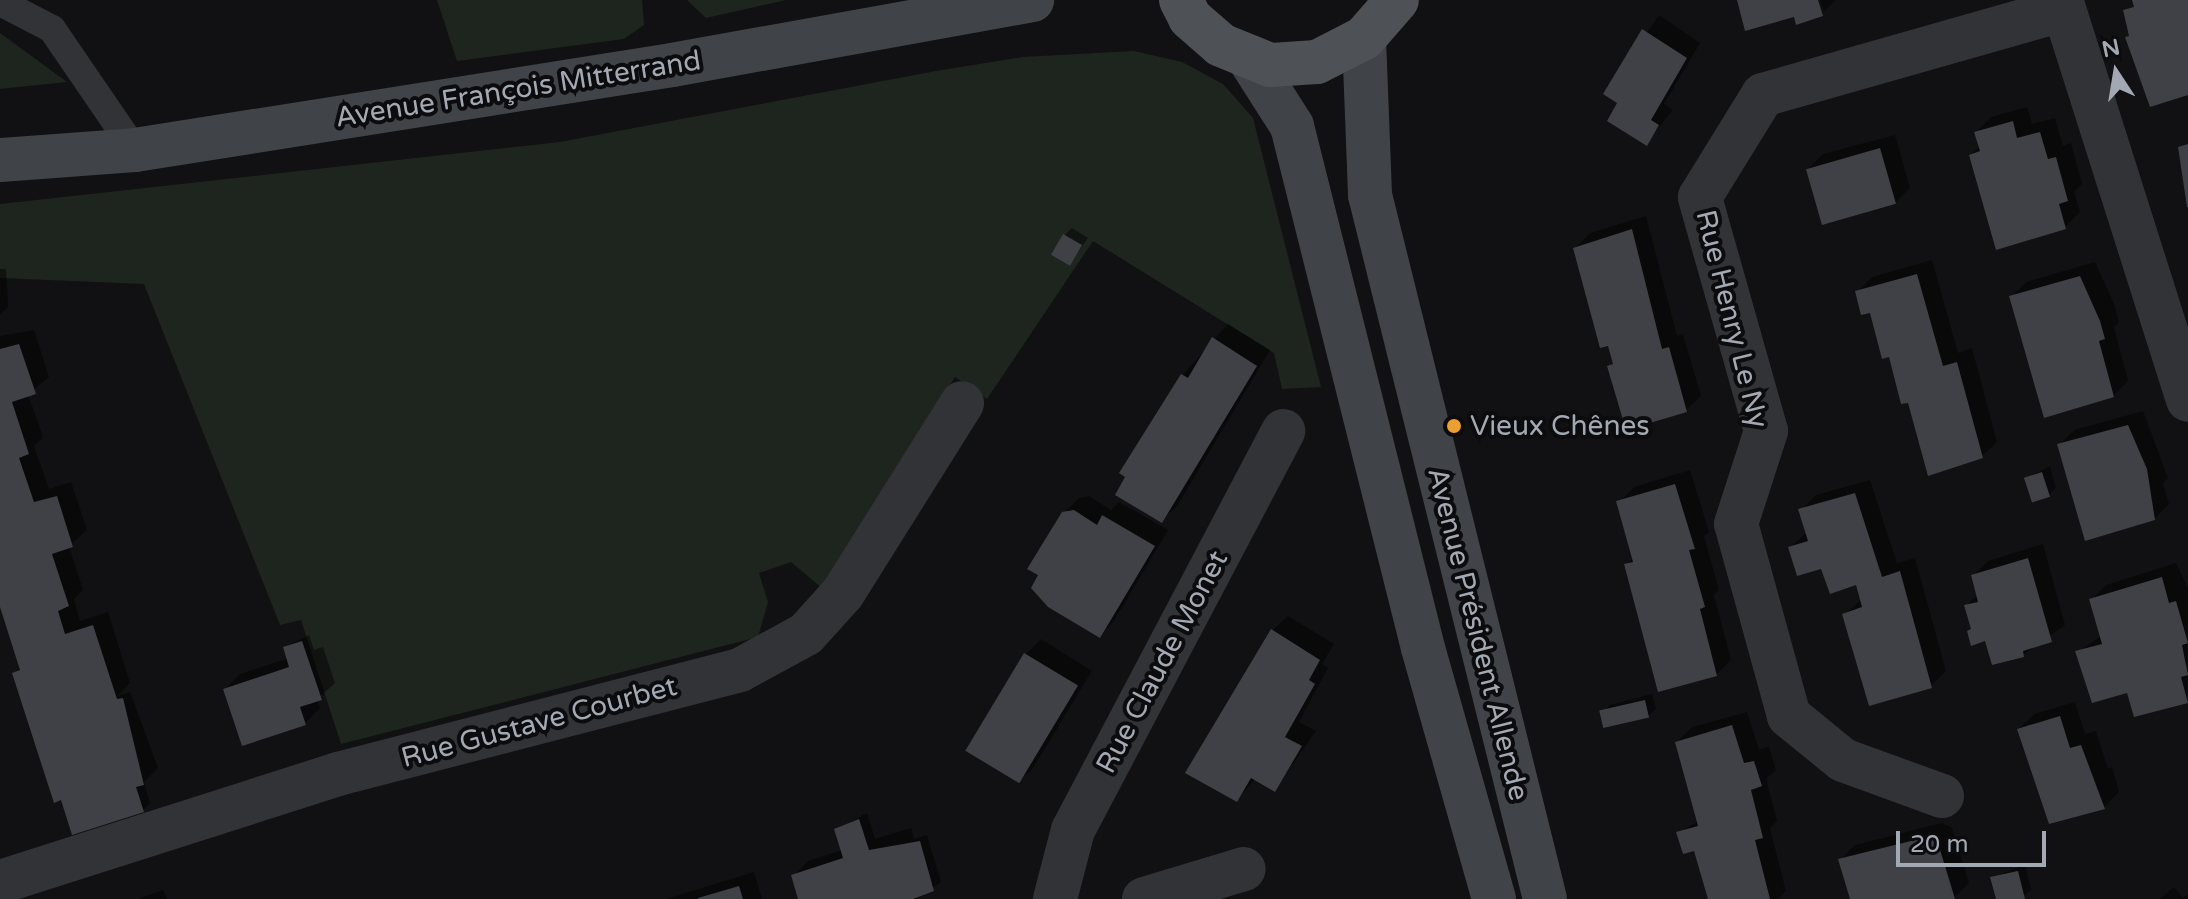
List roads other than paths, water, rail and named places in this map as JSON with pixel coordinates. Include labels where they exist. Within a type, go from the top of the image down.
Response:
[{"type":"main road","name":"Avenue François Mitterrand","points":[[0,160],[135,150],[672,65],[1032,0]]},
{"type":"main road","points":[[1181,0],[1200,27],[1248,57],[1270,65],[1317,62],[1364,38],[1397,0]]},
{"type":"main road","name":"Avenue Président Allende","points":[[1364,38],[1370,195],[1545,899]]},
{"type":"main road","name":"Avenue Président Allende","points":[[1248,57],[1292,126],[1423,648],[1494,899]]},
{"type":"street","name":"Rue Henry Le Ny","points":[[1942,796],[1843,760],[1789,716],[1736,524],[1766,431],[1700,197],[1763,95],[2064,9],[2188,400]]},
{"type":"street","name":"Rue Gustave Courbet","points":[[0,882],[338,774],[740,670],[806,634],[843,593],[962,403]]},
{"type":"street","name":"Rue Claude Monet","points":[[1055,899],[1073,830],[1283,431]]},
{"type":"street","points":[[1144,899],[1244,869]]},
{"type":"lane","points":[[0,2],[52,29],[135,150]]},
{"type":"place","name":"Vieux Chênes","points":[[1454,426]]}]
